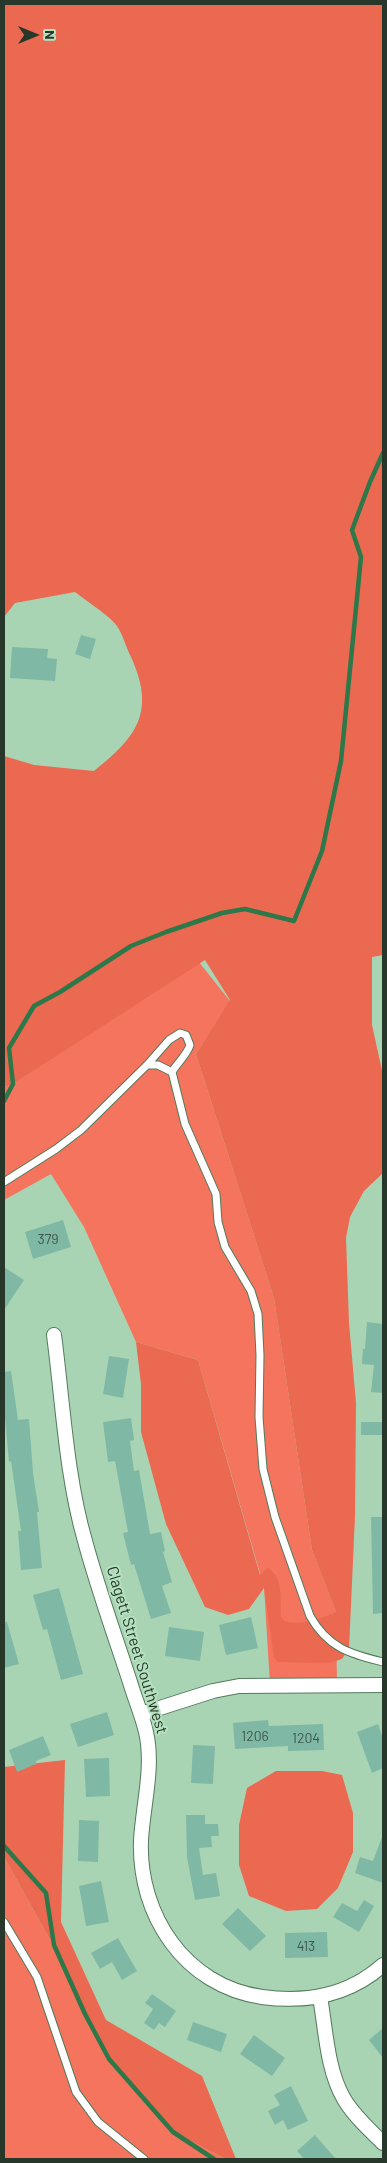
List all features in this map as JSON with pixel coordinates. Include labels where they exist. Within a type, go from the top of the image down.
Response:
[{"type":"street","name":"Clagett Street Southwest","points":[[54,1335],[73,1487],[84,1540],[147,1736],[148,1754],[141,1843],[143,1875],[150,1903],[163,1932],[178,1952],[216,1983],[241,1993],[259,1996],[281,1999],[320,1997],[354,1986],[370,1977],[383,1965]]},
{"type":"street","points":[[141,1714],[213,1691],[239,1686],[383,1685]]},
{"type":"street","points":[[320,1997],[331,2064],[337,2083],[345,2100],[358,2119],[383,2143]]},
{"type":"lane","points":[[4,1182],[56,1149],[80,1130],[147,1065],[169,1040],[180,1034],[186,1035],[190,1045],[172,1072]]},
{"type":"lane","points":[[147,1065],[158,1065],[172,1072],[185,1124],[216,1194],[218,1222],[225,1247],[251,1291],[258,1314],[263,1469],[275,1517],[310,1616],[317,1628],[337,1647],[353,1655],[383,1662]]},
{"type":"lane","points":[[4,1922],[37,1977],[76,2092],[98,2122],[144,2159]]},
{"type":"shaded area","points":[[4,4],[383,4],[383,955],[372,957],[372,1025],[383,1075],[383,1173],[364,1191],[350,1217],[346,1238],[349,1323],[356,1403],[355,1516],[349,1649],[342,1659],[329,1663],[278,1662],[274,1657],[264,1588],[249,1609],[228,1615],[205,1607],[166,1524],[141,1432],[141,1384],[136,1342],[198,1360],[260,1575],[268,1568],[277,1577],[279,1583],[281,1617],[284,1621],[297,1623],[317,1619],[336,1612],[312,1550],[274,1298],[196,1054],[230,1000],[205,960],[13,1084],[4,1087],[4,756],[34,765],[94,771],[121,747],[131,734],[138,722],[142,708],[142,693],[138,676],[117,626],[75,592],[15,603],[4,617]]},
{"type":"shaded area","points":[[198,961],[230,1001],[196,1054],[274,1298],[312,1550],[336,1612],[337,1685],[270,1684],[264,1587],[198,1360],[136,1342],[84,1227],[51,1174],[4,1200],[4,1087],[13,1084]]},
{"type":"shaded area","points":[[65,1760],[61,1922],[106,2020],[202,2076],[236,2159],[226,2159],[173,2132],[109,2059],[58,1954],[4,1857],[4,1767]]},
{"type":"shaded area","points":[[276,1771],[322,1771],[342,1775],[353,1813],[353,1852],[338,1888],[317,1909],[286,1911],[249,1896],[239,1865],[239,1825],[247,1788]]},
{"type":"shaded area","points":[[4,1857],[58,1954],[173,2132],[226,2159],[4,2159]]},
{"type":"building","points":[[81,635],[96,639],[90,659],[75,654]]},
{"type":"building","points":[[12,647],[48,649],[47,658],[57,659],[55,681],[10,678]]},
{"type":"building","points":[[63,1220],[71,1247],[33,1259],[25,1232]]},
{"type":"building","points":[[4,1267],[24,1280],[4,1310]]},
{"type":"building","points":[[367,1322],[383,1324],[383,1393],[371,1392],[374,1365],[362,1364]]},
{"type":"building","points":[[109,1356],[129,1359],[123,1398],[103,1394]]},
{"type":"building","points":[[11,1371],[18,1420],[29,1419],[33,1473],[39,1512],[37,1512],[42,1568],[21,1570],[18,1531],[21,1531],[11,1461],[9,1462],[4,1407],[4,1372]]},
{"type":"building","points":[[131,1418],[134,1440],[130,1441],[134,1471],[139,1470],[150,1534],[161,1532],[165,1551],[163,1552],[172,1582],[162,1586],[171,1613],[151,1619],[134,1564],[131,1565],[123,1533],[128,1532],[115,1461],[108,1462],[103,1422]]},
{"type":"building","points":[[361,1422],[383,1422],[383,1435],[361,1435]]},
{"type":"building","points":[[371,1517],[383,1517],[383,1613],[373,1614]]},
{"type":"building","points":[[59,1588],[83,1674],[61,1680],[47,1629],[43,1630],[33,1595]]},
{"type":"building","points":[[251,1617],[258,1648],[226,1655],[219,1625]]},
{"type":"building","points":[[4,1622],[7,1622],[19,1664],[4,1668]]},
{"type":"building","points":[[169,1627],[204,1632],[200,1661],[165,1656]]},
{"type":"building","points":[[107,1712],[114,1735],[78,1747],[70,1724]]},
{"type":"building","points":[[268,1720],[269,1726],[323,1724],[324,1750],[288,1751],[288,1746],[235,1749],[233,1723]]},
{"type":"building","points":[[378,1724],[383,1739],[383,1768],[372,1773],[357,1732]]},
{"type":"building","points":[[43,1736],[51,1755],[17,1772],[9,1750]]},
{"type":"building","points":[[193,1745],[215,1746],[213,1784],[191,1783]]},
{"type":"building","points":[[109,1758],[110,1796],[86,1797],[84,1759]]},
{"type":"building","points":[[186,1815],[205,1815],[205,1824],[218,1824],[219,1836],[211,1836],[212,1847],[199,1848],[203,1875],[216,1873],[220,1896],[195,1900],[187,1857]]},
{"type":"building","points":[[79,1820],[99,1821],[98,1862],[78,1861]]},
{"type":"building","points":[[382,1837],[383,1883],[355,1873],[360,1857],[373,1861]]},
{"type":"building","points":[[101,1881],[109,1922],[86,1926],[79,1886]]},
{"type":"building","points":[[364,1900],[374,1906],[359,1932],[333,1917],[342,1903],[357,1911]]},
{"type":"building","points":[[238,1908],[266,1936],[250,1951],[222,1924]]},
{"type":"building","points":[[327,1932],[328,1957],[285,1958],[285,1933]]},
{"type":"building","points":[[118,1938],[137,1971],[122,1980],[112,1962],[100,1969],[91,1953]]},
{"type":"building","points":[[152,1994],[176,2011],[165,2027],[159,2023],[154,2030],[144,2023],[153,2009],[145,2003]]},
{"type":"building","points":[[193,2022],[227,2034],[221,2052],[187,2040]]},
{"type":"building","points":[[383,2028],[383,2058],[369,2040]]},
{"type":"building","points":[[254,2035],[285,2058],[272,2076],[240,2054]]},
{"type":"building","points":[[291,2086],[308,2121],[288,2130],[283,2120],[275,2125],[268,2111],[280,2105],[274,2095]]},
{"type":"building","points":[[315,2135],[336,2159],[304,2159],[297,2151]]},
{"type":"waterway","points":[[4,1101],[13,1084],[9,1048],[34,1006],[60,992],[131,946],[222,913],[245,909],[294,921],[322,851],[341,761],[361,557],[352,530],[383,453]]},
{"type":"waterway","points":[[4,1846],[46,1893],[54,1945],[85,2014],[109,2059],[173,2132],[214,2159]]}]
